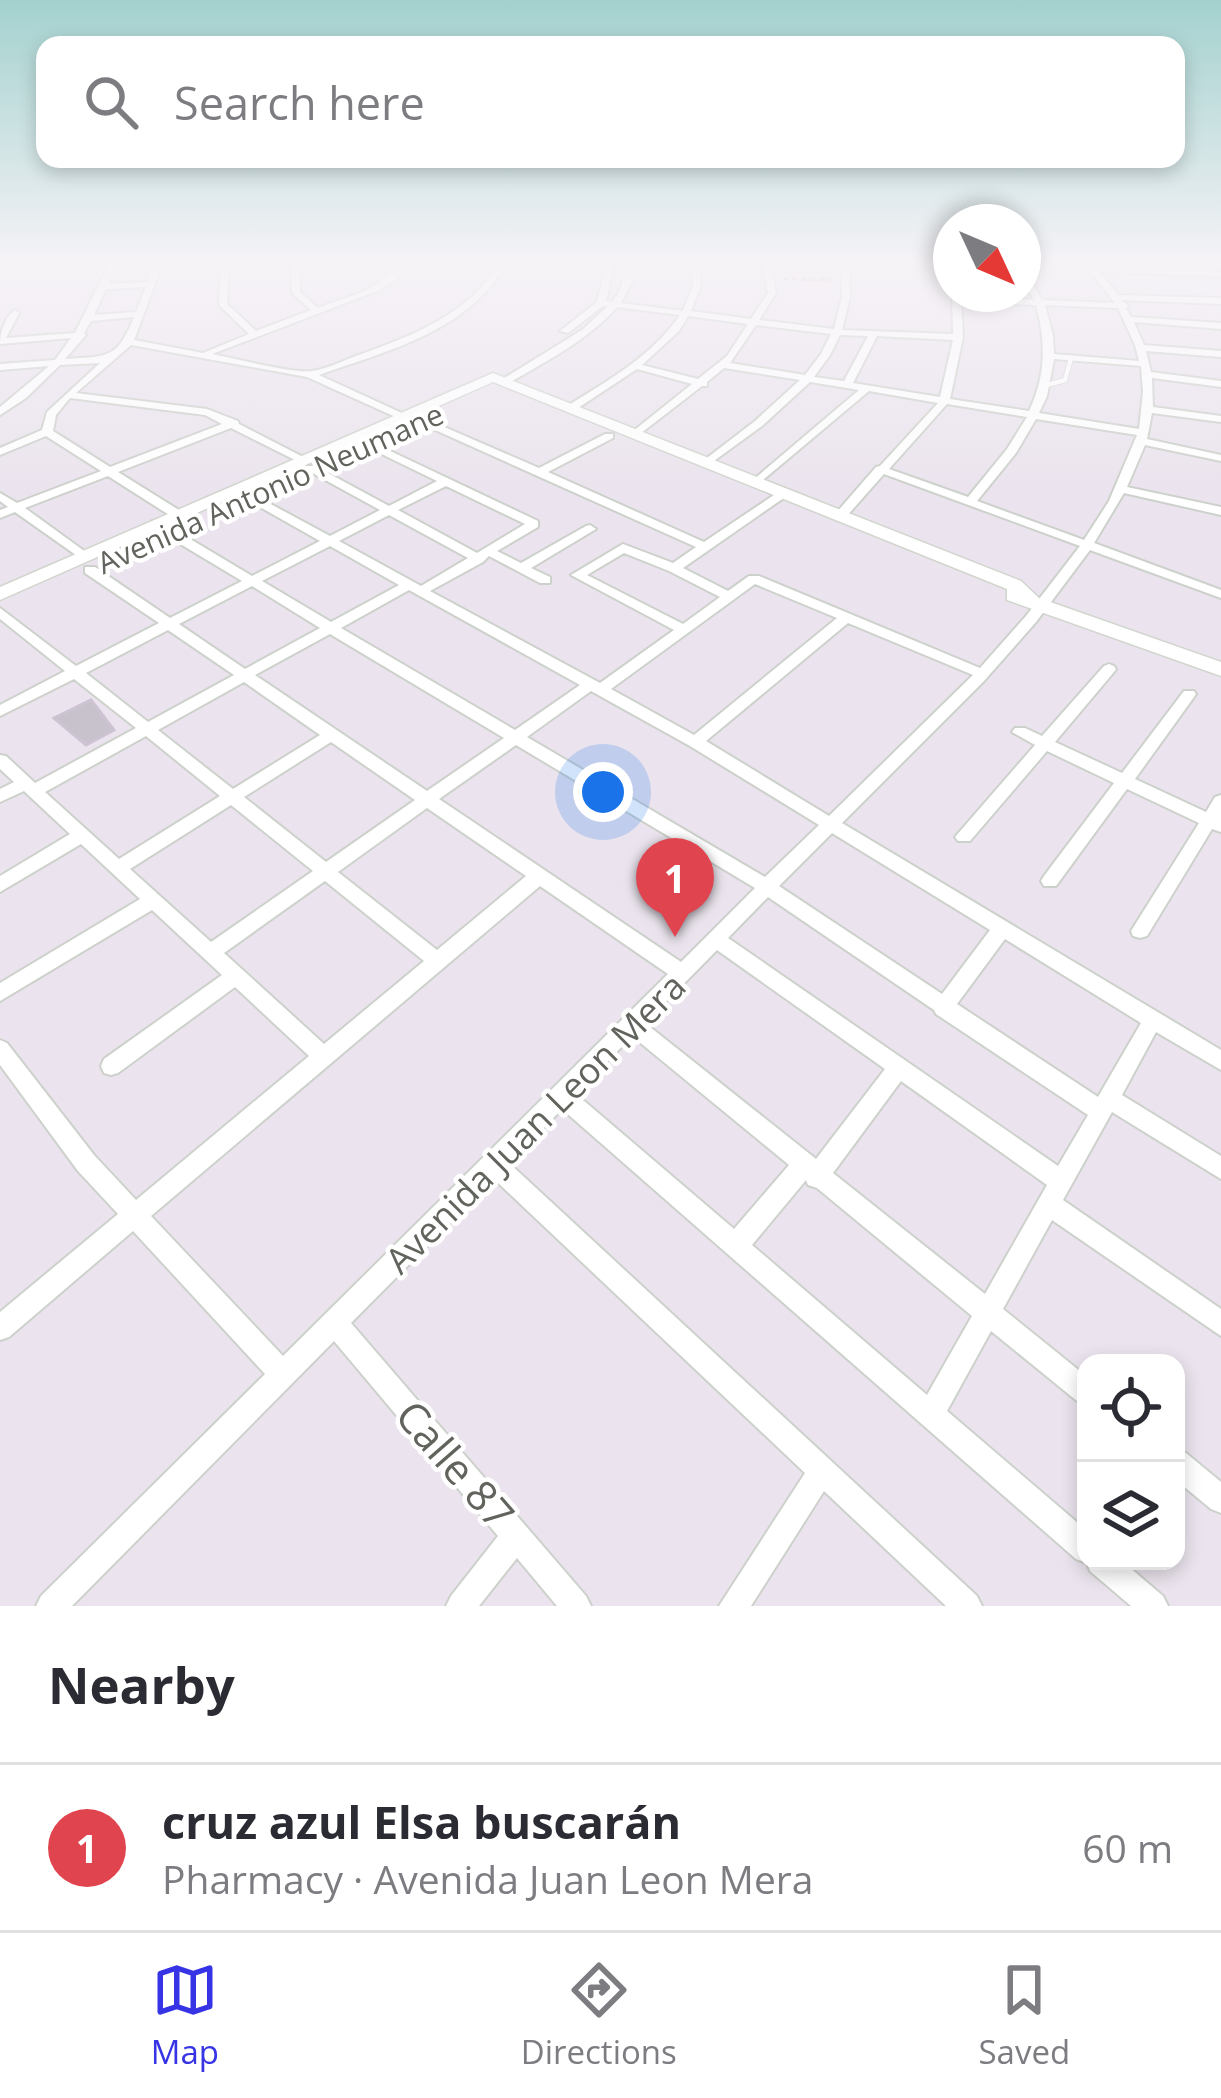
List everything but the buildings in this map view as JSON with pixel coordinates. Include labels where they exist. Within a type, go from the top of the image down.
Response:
[{"type":"street","points":[[2,337],[0,341],[55,337]]},
{"type":"street","points":[[0,412],[62,363],[80,337]]},
{"type":"street","points":[[47,432],[51,414],[131,337]]},
{"type":"street","points":[[206,353],[250,337]]},
{"type":"street","points":[[310,375],[402,337]]},
{"type":"street","name":"Avenida Antonio Neumane","points":[[492,382],[554,337]]},
{"type":"street","name":"Avenida Antonio Neumane","points":[[162,528],[178,515],[492,382],[567,337]]},
{"type":"street","points":[[571,408],[661,337]]},
{"type":"street","points":[[636,434],[704,385],[746,337]]},
{"type":"street","points":[[707,463],[812,379],[835,337]]},
{"type":"street","points":[[846,386],[872,337]]},
{"type":"street","points":[[841,515],[944,402],[958,337]]},
{"type":"street","points":[[969,502],[1037,417],[1049,356],[1046,337]]},
{"type":"street","name":"Avenida Juan Leon Mera","points":[[51,1606],[496,1165],[980,673],[1084,544],[1121,488],[1142,437],[1146,409],[1144,362],[1136,337]]},
{"type":"street","points":[[129,342],[310,375],[701,544]]},
{"type":"street","points":[[1049,356],[1144,362],[1221,354]]},
{"type":"street","points":[[0,367],[111,358]]},
{"type":"street","points":[[1144,362],[1221,384]]},
{"type":"street","points":[[632,364],[704,385]]},
{"type":"street","points":[[724,365],[1037,417],[1221,458]]},
{"type":"street","points":[[492,382],[757,482],[777,497],[841,515],[1014,585],[1037,600]]},
{"type":"street","points":[[492,382],[609,436],[777,497],[1005,595],[1037,600],[1221,669]]},
{"type":"street","points":[[757,482],[866,390]]},
{"type":"street","points":[[68,395],[182,407],[234,423],[388,511],[545,580]]},
{"type":"street","points":[[1146,409],[1221,419]]},
{"type":"street","name":"Avenida Antonio Neumane","points":[[0,612],[87,563],[248,496],[306,464],[367,443],[410,418]]},
{"type":"street","points":[[0,514],[234,423]]},
{"type":"street","points":[[0,452],[47,432]]},
{"type":"street","points":[[47,432],[178,515]]},
{"type":"street","points":[[538,473],[609,436]]},
{"type":"street","points":[[0,796],[30,787],[146,732],[242,675],[484,555],[534,524],[367,443]]},
{"type":"street","points":[[880,470],[1221,595]]},
{"type":"street","points":[[0,712],[446,481]]},
{"type":"street","points":[[1121,488],[1221,511]]},
{"type":"street","points":[[0,496],[169,626],[683,974]]},
{"type":"street","points":[[248,496],[695,742],[1221,1061]]},
{"type":"street","points":[[674,568],[701,544],[777,497]]},
{"type":"street","points":[[162,528],[766,887],[943,1008],[1104,1105],[1221,1168]]},
{"type":"street","points":[[522,568],[590,529]]},
{"type":"street","points":[[682,629],[577,574],[623,548],[727,596]]},
{"type":"street","name":"Avenida Antonio Neumane","points":[[0,594],[87,563]]},
{"type":"street","points":[[211,952],[754,579],[980,673]]},
{"type":"street","points":[[0,612],[71,674],[434,958]]},
{"type":"street","points":[[695,742],[847,616]]},
{"type":"street","points":[[964,837],[1109,669]]},
{"type":"street","points":[[1050,880],[1189,694]]},
{"type":"street","points":[[1020,732],[1215,823]]},
{"type":"street","points":[[118,868],[331,735]]},
{"type":"street","points":[[0,760],[322,1055]]},
{"type":"street","points":[[1140,931],[1215,823],[1221,801]]},
{"type":"street","points":[[0,885],[82,835]]},
{"type":"street","points":[[0,1328],[434,958],[539,875]]},
{"type":"street","points":[[0,992],[153,900]]},
{"type":"street","points":[[943,1008],[1000,931]]},
{"type":"street","points":[[717,940],[898,1068],[1221,1324]]},
{"type":"street","points":[[112,1066],[236,976]]},
{"type":"street","points":[[930,1415],[1152,1021]]},
{"type":"street","points":[[633,1025],[1077,1386]]},
{"type":"street","points":[[0,1049],[86,1163],[283,1375]]},
{"type":"street","points":[[735,1246],[810,1172],[898,1068]]},
{"type":"street","points":[[561,1095],[1077,1541]]},
{"type":"street","points":[[496,1165],[967,1606]]},
{"type":"street","name":"Calle 87","points":[[335,1323],[576,1606]]},
{"type":"street","points":[[1185,1470],[1221,1498]]},
{"type":"street","points":[[734,1606],[821,1472]]},
{"type":"street","points":[[461,1606],[518,1535]]},
{"type":"street","points":[[1111,1570],[1153,1606]]},
{"type":"lane","points":[[1044,386],[1065,380],[1072,358]]},
{"type":"place","name":"cruz azul Elsa buscarán","points":[[675,937]]}]
